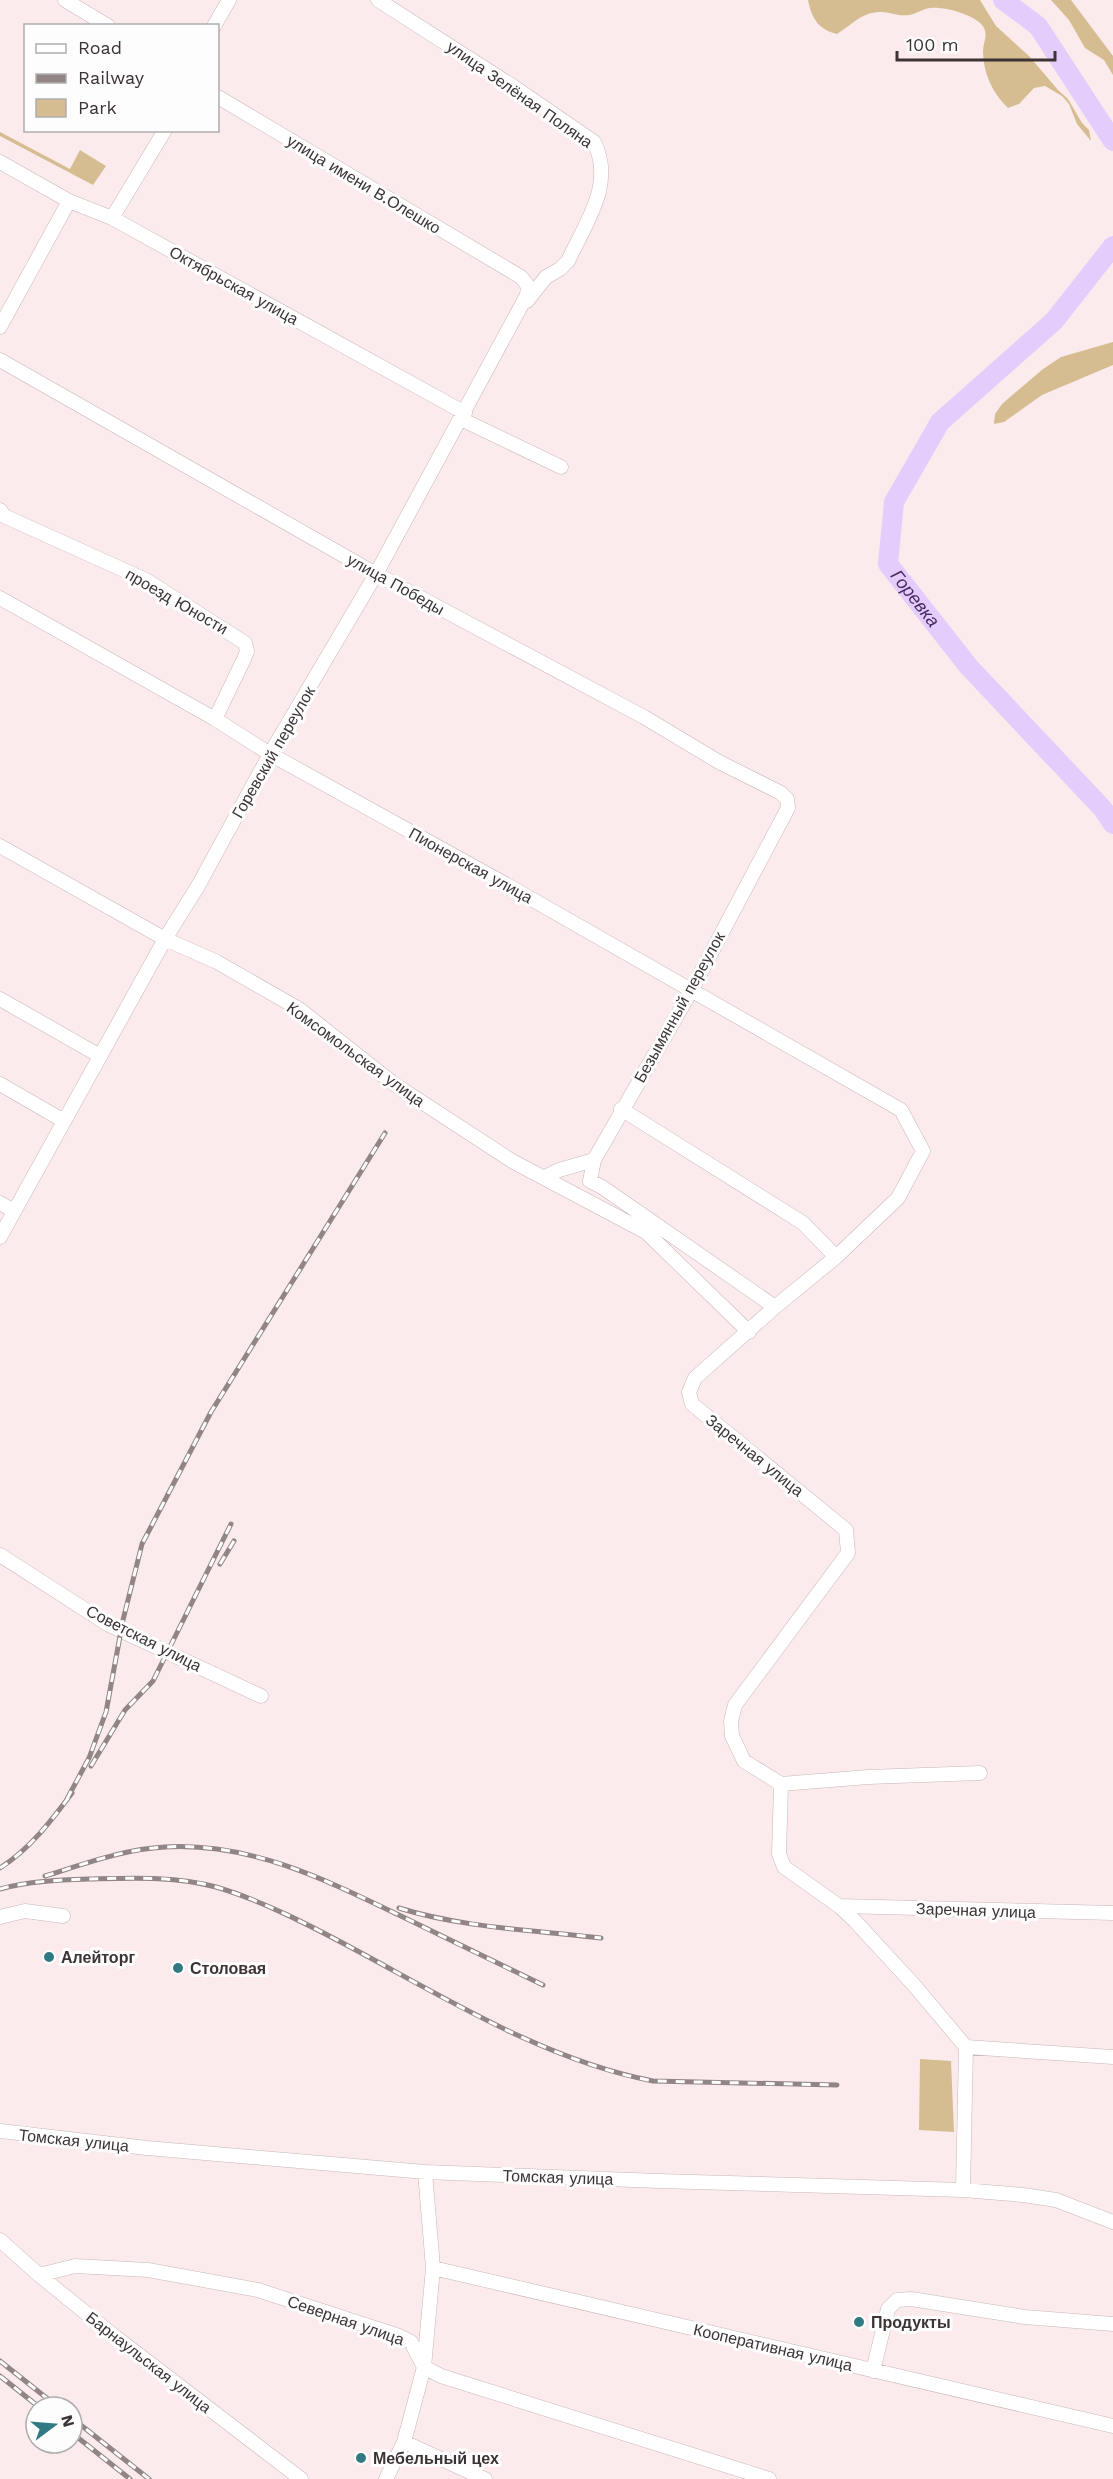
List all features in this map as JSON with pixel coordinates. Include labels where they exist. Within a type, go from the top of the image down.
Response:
[{"type":"street","points":[[65,0],[105,24]]},
{"type":"street","points":[[215,24],[229,0]]},
{"type":"street","name":"улица Зелёная Поляна","points":[[378,0],[514,87],[594,142],[597,148],[603,169],[599,196],[568,261],[546,277],[525,304]]},
{"type":"street","name":"улица имени В.Олешко","points":[[219,98],[521,277],[528,286],[525,304]]},
{"type":"street","points":[[112,218],[164,132]]},
{"type":"street","name":"Октябрьская улица","points":[[0,162],[69,201],[112,218],[463,416],[561,467]]},
{"type":"street","points":[[0,327],[69,201]]},
{"type":"street","name":"Горевский переулок","points":[[0,1237],[165,939],[198,886],[270,754],[376,574],[525,304]]},
{"type":"street","name":"улица Победы","points":[[0,360],[376,574],[644,717],[719,762],[781,793],[787,799],[788,808]]},
{"type":"street","name":"проезд Юности","points":[[0,510],[4,516],[146,580],[245,643],[247,651],[244,659],[215,719]]},
{"type":"street","name":"Пионерская улица","points":[[0,598],[215,719],[270,754],[507,885],[901,1110],[922,1151]]},
{"type":"street","name":"Безымянный переулок","points":[[594,1160],[621,1109],[691,991],[788,808]]},
{"type":"street","name":"Комсомольская улица","points":[[0,846],[165,939],[217,962],[299,1009],[394,1084],[512,1161],[646,1232],[749,1332]]},
{"type":"street","points":[[0,999],[100,1056]]},
{"type":"street","points":[[0,1084],[64,1121]]},
{"type":"street","points":[[621,1109],[803,1223],[836,1257]]},
{"type":"street","name":"Заречная улица","points":[[781,1784],[744,1761],[732,1736],[731,1721],[735,1705],[848,1554],[846,1530],[692,1404],[689,1392],[696,1378],[836,1257],[898,1198],[922,1151]]},
{"type":"street","points":[[545,1177],[559,1170],[594,1160],[590,1181],[776,1307]]},
{"type":"street","points":[[0,1203],[14,1211]]},
{"type":"street","name":"Советская улица","points":[[0,1555],[109,1625],[261,1696]]},
{"type":"street","points":[[963,2190],[966,2047],[913,1984],[839,1906],[784,1867],[779,1854],[781,1784],[868,1777],[980,1773]]},
{"type":"street","name":"Заречная улица","points":[[839,1906],[1113,1913]]},
{"type":"street","points":[[0,1917],[25,1911],[63,1916]]},
{"type":"street","points":[[966,2047],[1113,2057]]},
{"type":"street","name":"Томская улица","points":[[0,2131],[147,2148],[425,2172],[1023,2194],[1056,2200],[1113,2222]]},
{"type":"street","points":[[386,2479],[405,2442],[424,2367],[433,2268],[425,2172]]},
{"type":"street","name":"Барнаульская улица","points":[[0,2240],[39,2276],[301,2479]]},
{"type":"street","name":"Северная улица","points":[[39,2276],[75,2266],[106,2267],[148,2270],[258,2290],[399,2336],[411,2342],[424,2367]]},
{"type":"street","name":"Кооперативная улица","points":[[433,2268],[1113,2426]]},
{"type":"street","points":[[873,2371],[888,2309],[897,2300],[911,2299],[1024,2317],[1113,2324]]},
{"type":"street","points":[[424,2367],[441,2376],[769,2479]]},
{"type":"street","points":[[405,2442],[485,2479]]},
{"type":"green space","points":[[808,0],[980,0],[996,26],[1029,56],[1068,99],[1082,123],[1089,130],[1091,141],[1077,124],[1069,104],[1062,96],[1045,86],[1034,88],[1019,104],[1008,108],[997,96],[987,74],[983,59],[986,34],[984,28],[968,15],[936,8],[909,15],[875,12],[860,18],[837,34],[825,29],[817,22]]},
{"type":"green space","points":[[1051,0],[1071,0],[1113,56],[1113,75],[1104,60],[1085,48],[1069,20]]},
{"type":"green space","points":[[0,132],[70,169],[80,150],[106,166],[93,185],[0,136]]},
{"type":"green space","points":[[1113,342],[1113,365],[1042,395],[1004,422],[994,424],[995,414],[1002,404],[1043,369],[1061,357]]},
{"type":"green space","points":[[920,2059],[951,2061],[954,2132],[919,2130]]},
{"type":"waterway","name":"Горевка","points":[[1003,0],[1038,26],[1113,141]]},
{"type":"waterway","name":"Горевка","points":[[1113,246],[1054,321],[940,422],[894,502],[888,564],[969,667],[1103,809],[1113,824]]},
{"type":"railway","points":[[67,1799],[89,1758],[106,1712],[123,1620],[142,1544],[211,1412],[385,1133]]},
{"type":"railway","points":[[91,1766],[125,1710],[153,1681],[231,1524]]},
{"type":"railway","points":[[220,1564],[234,1541]]},
{"type":"railway","points":[[0,1868],[30,1843],[72,1793]]},
{"type":"railway","points":[[45,1876],[104,1858],[150,1848],[197,1847],[259,1857],[318,1878],[375,1903],[543,1985]]},
{"type":"railway","points":[[0,1889],[44,1881],[79,1879],[169,1879],[201,1883],[250,1899],[303,1922],[461,2007],[536,2044],[614,2072],[653,2081],[837,2085]]},
{"type":"railway","points":[[399,1908],[423,1915],[499,1928],[601,1938]]},
{"type":"railway","points":[[0,2361],[43,2395]]},
{"type":"railway","points":[[0,2376],[24,2395]]},
{"type":"railway","points":[[84,2428],[149,2479]]},
{"type":"railway","points":[[84,2443],[130,2479]]},
{"type":"place","name":"Алейторг","points":[[49,1957]]},
{"type":"place","name":"Столовая","points":[[178,1968]]},
{"type":"place","name":"Продукты","points":[[859,2322]]},
{"type":"place","name":"Мебельный цех","points":[[361,2458]]}]
